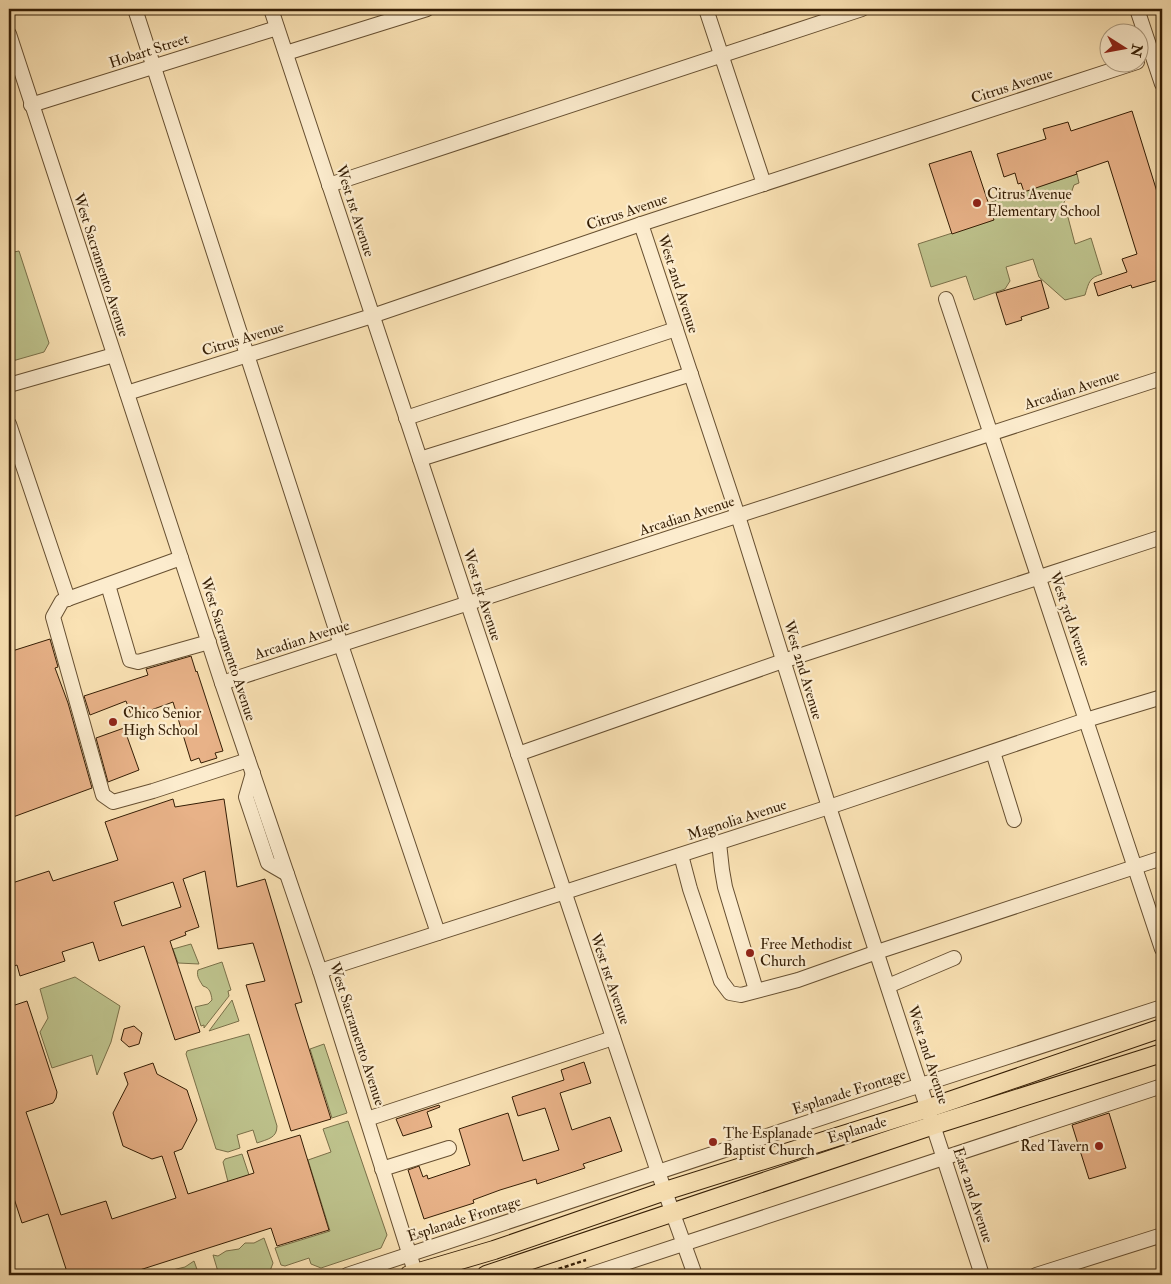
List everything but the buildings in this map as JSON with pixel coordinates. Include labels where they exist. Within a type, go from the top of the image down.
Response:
[{"type":"main road","name":"Esplanade","points":[[413,1275],[494,1250],[665,1191],[928,1108],[1162,1028]]},
{"type":"main road","name":"Esplanade","points":[[486,1275],[934,1125],[1162,1053]]},
{"type":"street","points":[[135,9],[341,645],[438,933]]},
{"type":"street","name":"West 1st Avenue","points":[[271,9],[564,892],[658,1172],[695,1275]]},
{"type":"street","points":[[286,53],[427,9]]},
{"type":"street","points":[[706,9],[764,184]]},
{"type":"street","points":[[329,185],[862,9]]},
{"type":"street","points":[[1137,9],[1158,56],[1162,84]]},
{"type":"street","name":"Hobart Street","points":[[31,106],[277,28]]},
{"type":"street","name":"West Sacramento Avenue","points":[[9,34],[31,106],[222,683],[320,971],[409,1254],[413,1275]]},
{"type":"street","name":"Citrus Avenue","points":[[127,393],[372,316],[641,224],[1107,72]]},
{"type":"street","name":"West 2nd Avenue","points":[[641,224],[738,516],[829,807],[934,1125]]},
{"type":"street","name":"West 3rd Avenue","points":[[946,299],[1162,949]]},
{"type":"street","points":[[406,418],[676,329]]},
{"type":"street","points":[[9,386],[114,355]]},
{"type":"street","points":[[420,459],[691,374]]},
{"type":"street","name":"Arcadian Avenue","points":[[222,683],[1162,378]]},
{"type":"street","points":[[9,424],[65,600]]},
{"type":"street","points":[[518,754],[783,661],[1162,537]]},
{"type":"street","points":[[181,558],[65,600],[53,617],[103,795],[112,802],[153,791],[248,760]]},
{"type":"street","points":[[108,585],[130,660],[138,662],[209,642]]},
{"type":"street","name":"Magnolia Avenue","points":[[320,971],[829,807],[1086,720],[1162,697]]},
{"type":"street","points":[[993,752],[1014,820]]},
{"type":"street","points":[[719,842],[725,887],[756,990]]},
{"type":"street","points":[[681,855],[690,889],[721,981],[730,992],[741,995],[798,980],[1162,858]]},
{"type":"street","points":[[888,986],[954,958]]},
{"type":"street","name":"Esplanade Frontage","points":[[347,1275],[1162,1007]]},
{"type":"street","points":[[367,1119],[613,1038]]},
{"type":"street","points":[[589,1275],[1162,1086]]},
{"type":"street","name":"East 2nd Avenue","points":[[934,1125],[982,1275]]},
{"type":"street","points":[[382,1169],[449,1148]]},
{"type":"street","points":[[1036,1275],[1162,1235]]},
{"type":"green space","points":[[1077,174],[1079,183],[1074,185],[1070,196],[1064,202],[1075,244],[1091,238],[1102,274],[1090,281],[1085,295],[1065,300],[1039,277],[1033,259],[1006,267],[1010,281],[1005,289],[974,300],[966,276],[931,287],[918,244],[993,220],[988,203]]},
{"type":"green space","points":[[19,251],[49,343],[44,352],[9,362],[9,253]]},
{"type":"green space","points":[[191,944],[199,964],[178,963],[173,949]]},
{"type":"green space","points":[[222,962],[231,990],[228,991],[229,996],[204,1028],[204,1025],[201,1026],[195,1007],[208,1004],[212,1000],[210,991],[203,986],[199,978],[198,970]]},
{"type":"green space","points":[[75,977],[120,1006],[111,1042],[97,1075],[92,1055],[52,1068],[40,1032],[48,1018],[40,989]]},
{"type":"green space","points":[[232,1000],[239,1021],[209,1031]]},
{"type":"green space","points":[[249,1034],[277,1130],[271,1138],[257,1143],[253,1130],[237,1135],[240,1148],[228,1152],[216,1149],[186,1054],[187,1051]]},
{"type":"green space","points":[[324,1044],[347,1113],[332,1118],[310,1049]]},
{"type":"green space","points":[[348,1121],[387,1235],[381,1248],[321,1268],[311,1264],[309,1258],[285,1266],[281,1265],[275,1248],[330,1231],[308,1160],[331,1152],[323,1129]]},
{"type":"green space","points":[[242,1154],[249,1175],[228,1182],[223,1162],[225,1159]]},
{"type":"green space","points":[[264,1238],[273,1263],[270,1271],[257,1275],[219,1275],[213,1255],[218,1256],[226,1251],[239,1249],[245,1243],[254,1243]]},
{"type":"green space","points":[[194,1261],[199,1275],[151,1275],[185,1267]]},
{"type":"place","name":"Citrus Avenue Elementary School","points":[[977,203]]},
{"type":"place","name":"Chico Senior High School","points":[[113,722]]},
{"type":"place","name":"Free Methodist Church","points":[[750,953]]},
{"type":"place","name":"The Esplanade Baptist Church","points":[[713,1142]]},
{"type":"place","name":"Red Tavern","points":[[1099,1146]]}]
